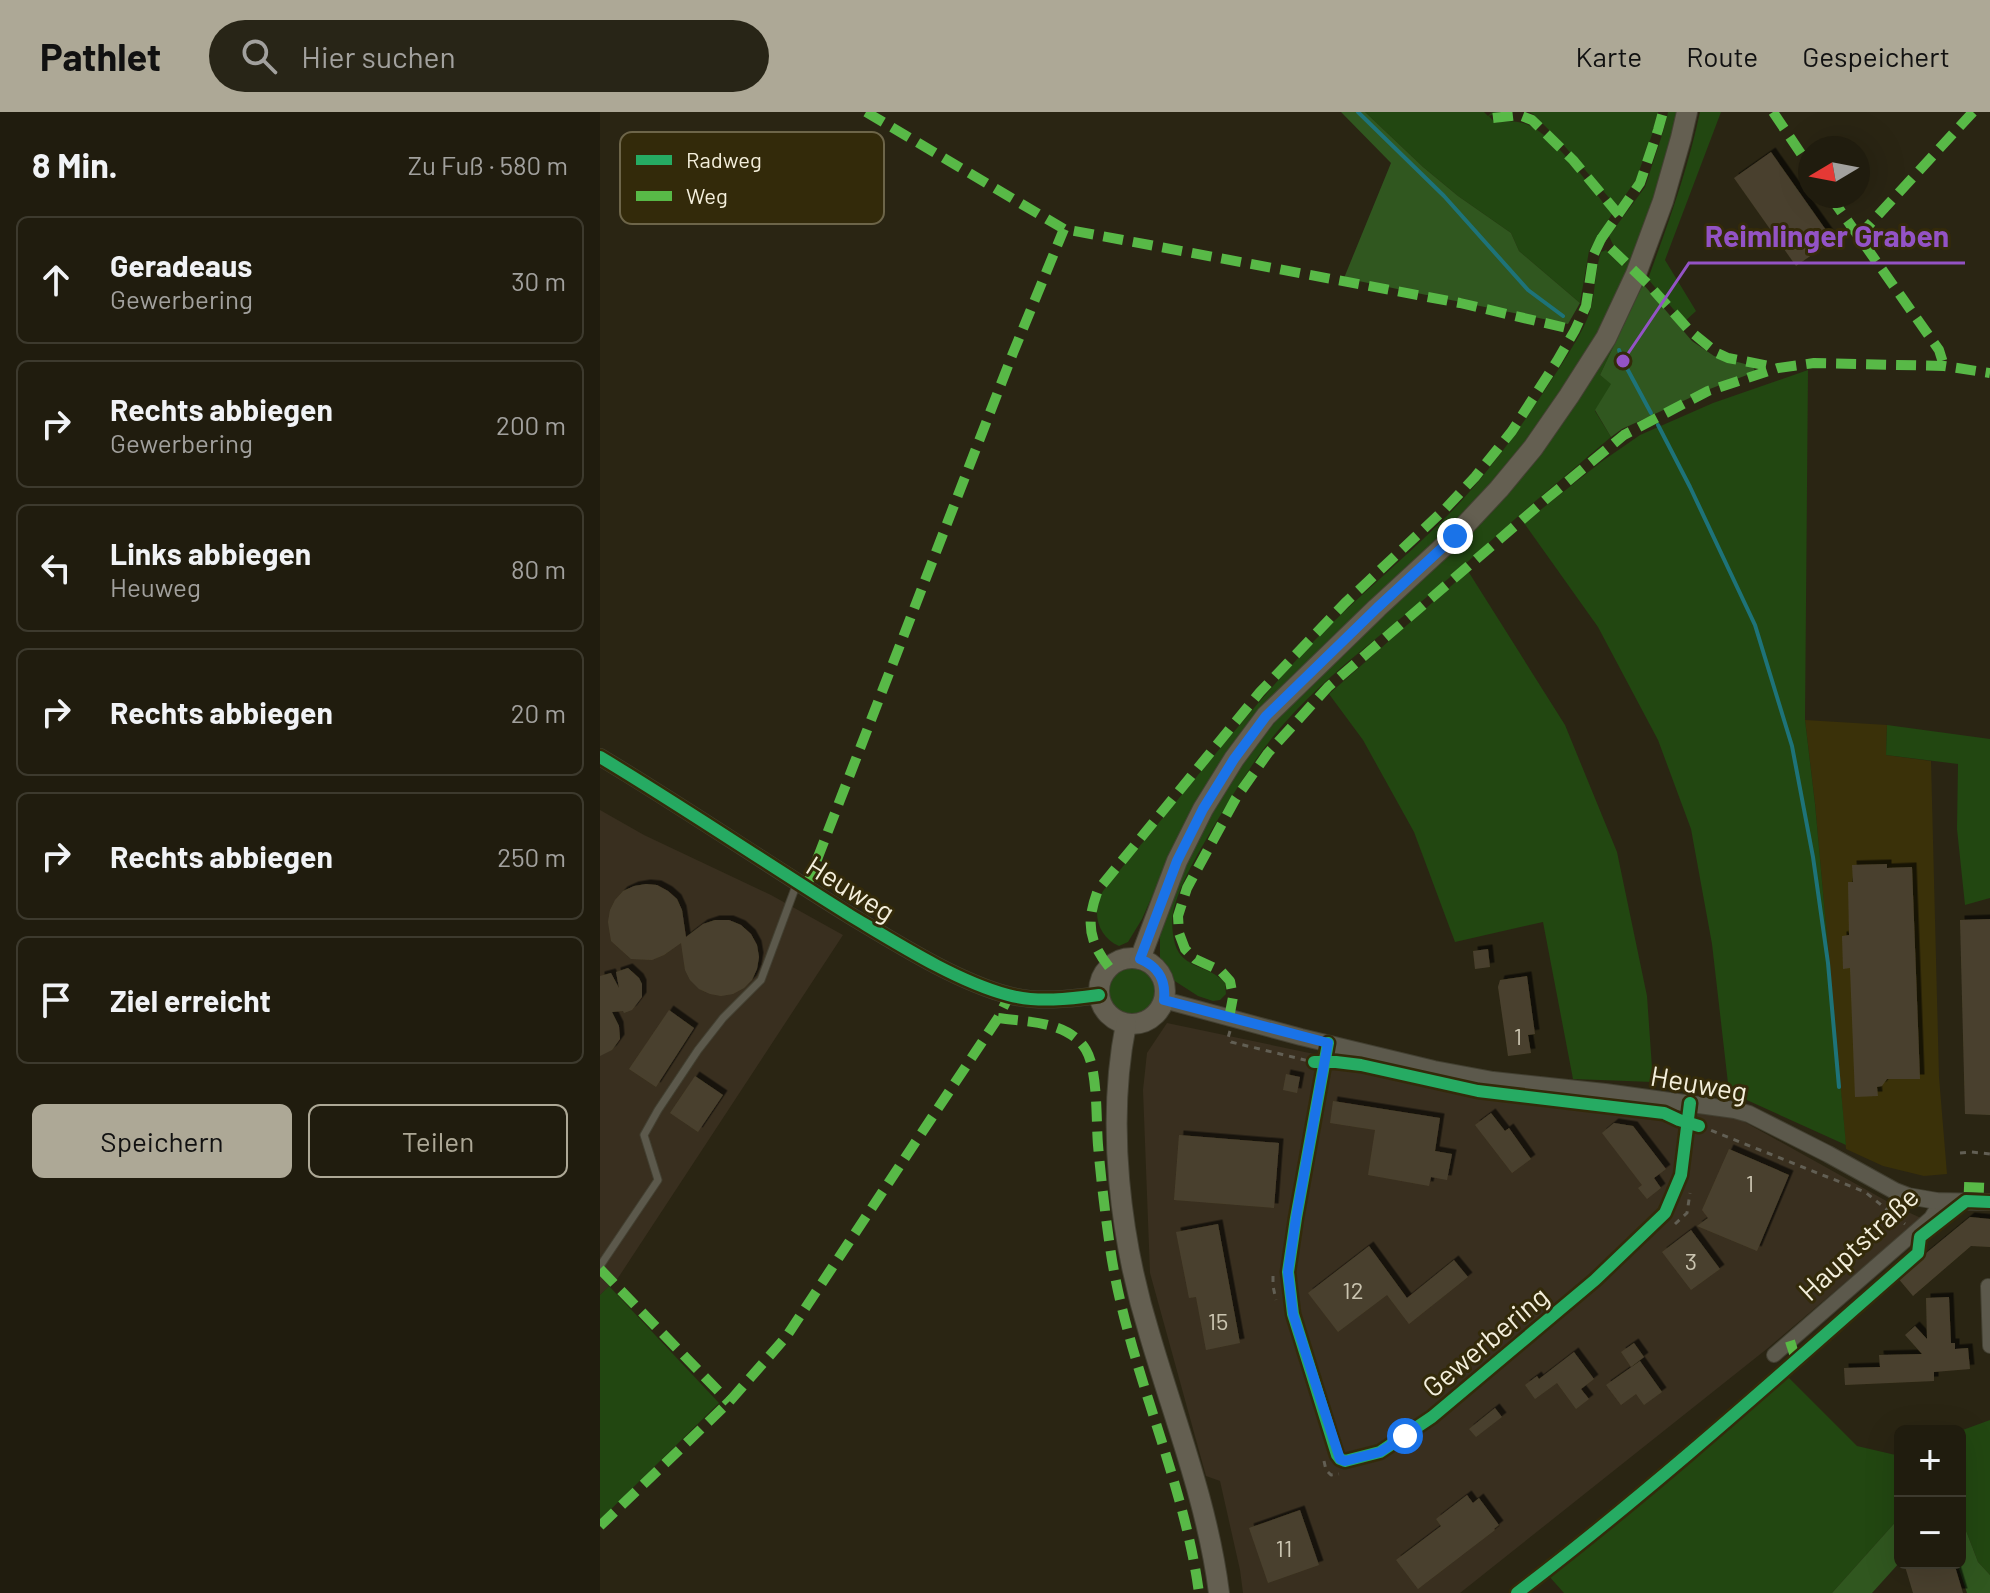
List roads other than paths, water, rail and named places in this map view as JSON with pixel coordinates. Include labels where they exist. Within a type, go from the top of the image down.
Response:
[{"type":"main road","points":[[1140,959],[1177,861],[1196,822],[1234,759],[1266,716],[1455,536],[1516,469],[1569,396],[1606,338],[1636,274],[1663,201],[1687,112]]},
{"type":"main road","points":[[1124,959],[1140,959],[1158,970],[1163,979],[1164,1000],[1154,1017],[1136,1025],[1126,1024],[1108,1014],[1102,1005],[1099,985],[1109,967],[1124,959]]},
{"type":"main road","points":[[1126,1024],[1120,1055],[1118,1151],[1130,1254],[1149,1332],[1201,1503],[1219,1593]]},
{"type":"street","name":"Heuweg","points":[[600,757],[797,883],[899,945],[960,976],[1009,996],[1063,1000],[1099,995]]},
{"type":"street","name":"Heuweg","points":[[1164,1000],[1434,1069],[1493,1080],[1735,1110],[1749,1114],[1895,1191],[1937,1201]]},
{"type":"street","name":"Gewerbering","points":[[1328,1043],[1288,1272],[1293,1314],[1337,1455],[1345,1461],[1380,1452],[1432,1417],[1595,1280],[1665,1213],[1681,1175],[1690,1103]]},
{"type":"street","name":"Hauptstraße","points":[[1774,1355],[1931,1218],[1937,1201],[1990,1202]]},
{"type":"street","points":[[1988,1286],[1990,1346]]},
{"type":"lane","points":[[600,1266],[658,1180],[644,1135],[698,1050],[723,1018],[761,980],[797,883]]},
{"type":"waterway","points":[[1358,112],[1444,196],[1528,290],[1563,316]]},
{"type":"waterway","points":[[1619,350],[1651,413]]},
{"type":"waterway","points":[[1658,425],[1755,625],[1792,746],[1813,857],[1828,963],[1839,1087]]},
{"type":"place","name":"Reimlinger Graben","points":[[1623,361]]}]
